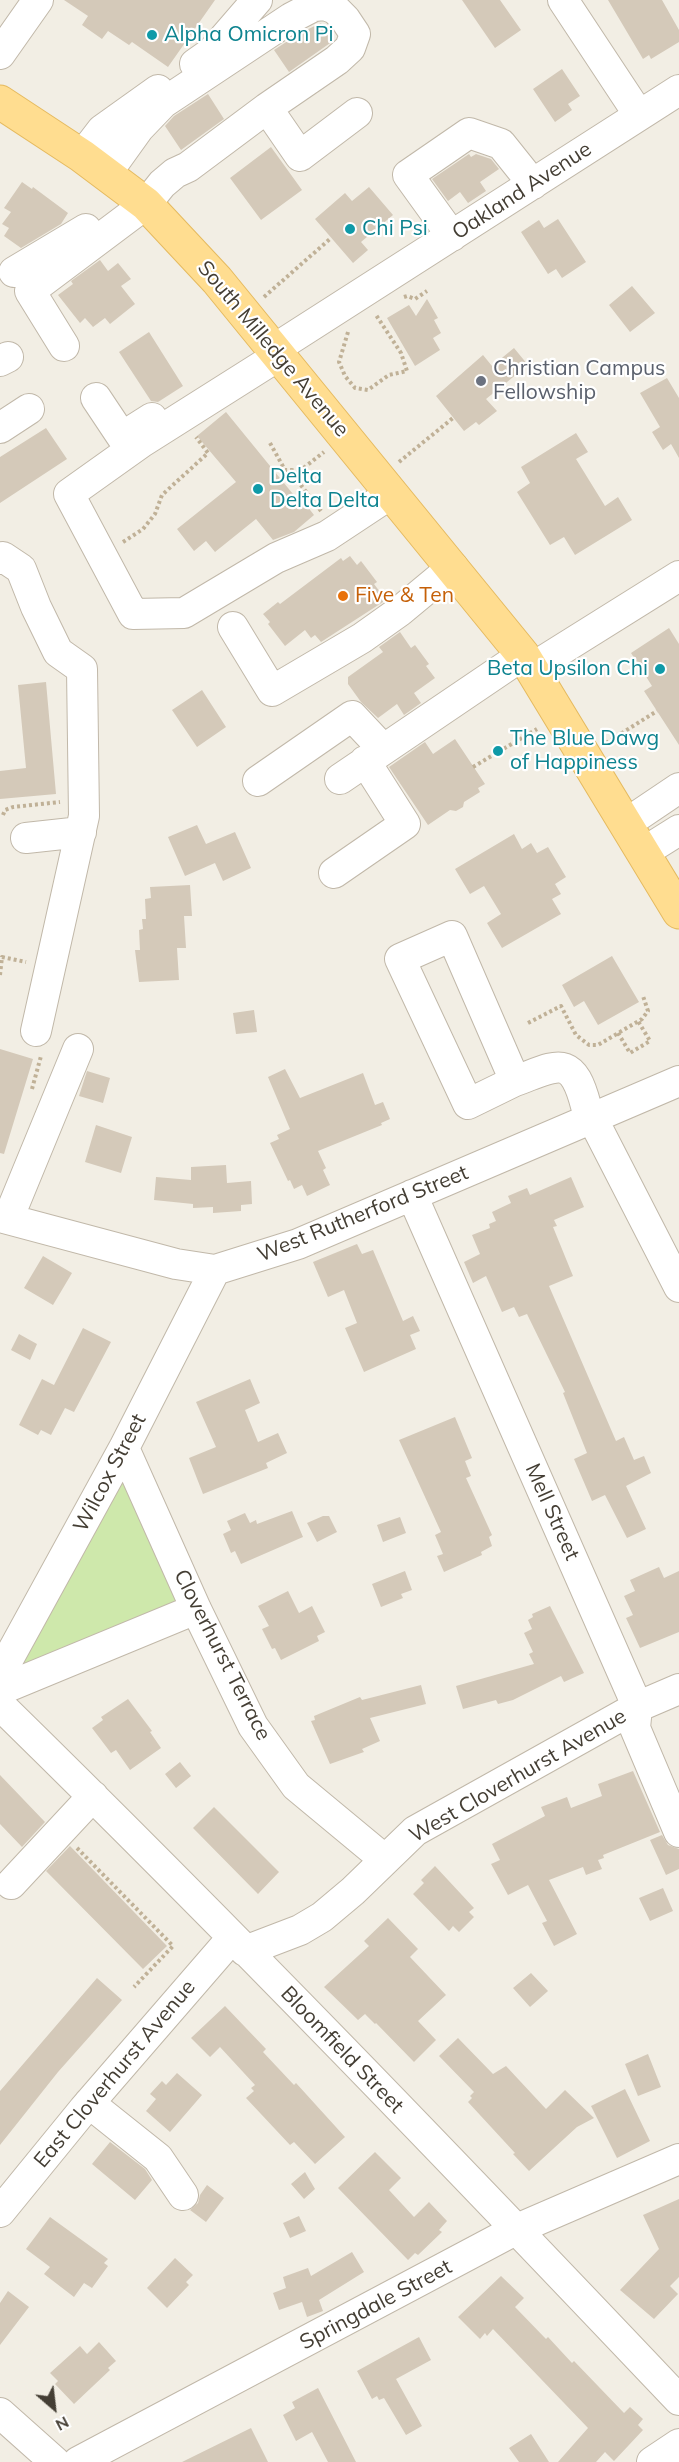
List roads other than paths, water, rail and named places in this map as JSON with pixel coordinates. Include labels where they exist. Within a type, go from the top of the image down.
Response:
[{"type":"main road","name":"South Milledge Avenue","points":[[0,102],[116,182],[217,280],[272,349],[394,479],[453,567],[528,662],[679,912]]},
{"type":"street","points":[[0,54],[38,0]]},
{"type":"street","points":[[14,272],[114,210],[116,182],[102,130],[212,52],[257,0]]},
{"type":"street","points":[[563,0],[639,115]]},
{"type":"street","points":[[64,346],[30,291],[116,182],[139,128],[163,103],[291,18],[314,6],[325,4],[335,9],[355,33],[350,48],[337,60],[162,184],[116,182]]},
{"type":"street","name":"Oakland Avenue","points":[[272,349],[372,309],[452,236],[679,90]]},
{"type":"street","points":[[267,108],[300,156],[357,113]]},
{"type":"street","points":[[452,236],[408,175],[469,133],[501,144],[533,184]]},
{"type":"street","points":[[96,398],[122,437],[272,349]]},
{"type":"street","points":[[272,349],[69,494],[133,614],[184,613],[276,558],[337,530],[394,479]]},
{"type":"street","points":[[0,428],[29,409]]},
{"type":"street","points":[[0,559],[3,557],[21,568],[36,607],[58,652],[82,669],[85,801],[81,832],[36,1031]]},
{"type":"street","points":[[233,627],[272,691],[362,638],[400,611],[453,567]]},
{"type":"street","points":[[340,779],[374,755],[528,662],[679,576]]},
{"type":"street","points":[[258,781],[352,716],[374,755],[405,824],[334,873]]},
{"type":"street","points":[[627,823],[679,788]]},
{"type":"street","points":[[644,852],[679,830]]},
{"type":"street","points":[[26,838],[81,832]]},
{"type":"street","points":[[515,1082],[452,936],[400,959],[468,1104],[515,1082],[560,1066],[569,1069],[582,1089],[586,1106],[679,1287]]},
{"type":"street","points":[[4,1218],[78,1049]]},
{"type":"street","name":"West Rutherford Street","points":[[4,1218],[176,1264],[215,1270],[298,1244],[679,1081]]},
{"type":"street","name":"Mell Street","points":[[412,1195],[638,1707],[635,1728],[679,1833]]},
{"type":"street","name":"Wilcox Street","points":[[0,1674],[124,1448],[215,1270]]},
{"type":"street","name":"Cloverhurst Terrace","points":[[124,1448],[196,1609],[253,1726],[296,1786],[384,1859]]},
{"type":"street","points":[[0,1690],[196,1609]]},
{"type":"street","name":"West Cloverhurst Avenue","points":[[239,1945],[300,1930],[322,1917],[353,1891],[415,1831],[638,1707],[679,1689]]},
{"type":"street","name":"Bloomfield Street","points":[[0,1706],[93,1796],[517,2229],[679,2400]]},
{"type":"street","points":[[11,1884],[93,1796]]},
{"type":"street","name":"East Cloverhurst Avenue","points":[[0,2212],[89,2103],[239,1945]]},
{"type":"street","points":[[89,2103],[158,2158],[183,2195]]},
{"type":"street","name":"Springdale Street","points":[[78,2462],[517,2229],[679,2159]]},
{"type":"street","points":[[0,2413],[55,2462]]},
{"type":"street","points":[[652,2462],[679,2444]]},
{"type":"place","name":"Alpha Omicron Pi","points":[[152,35]]},
{"type":"place","name":"Chi Psi","points":[[350,229]]},
{"type":"place","name":"Christian Campus Fellowship","points":[[481,381]]},
{"type":"place","name":"Delta Delta Delta","points":[[258,489]]},
{"type":"place","name":"Five & Ten","points":[[343,596]]},
{"type":"place","name":"Beta Upsilon Chi","points":[[660,669]]},
{"type":"place","name":"The Blue Dawg of Happiness","points":[[498,751]]}]
